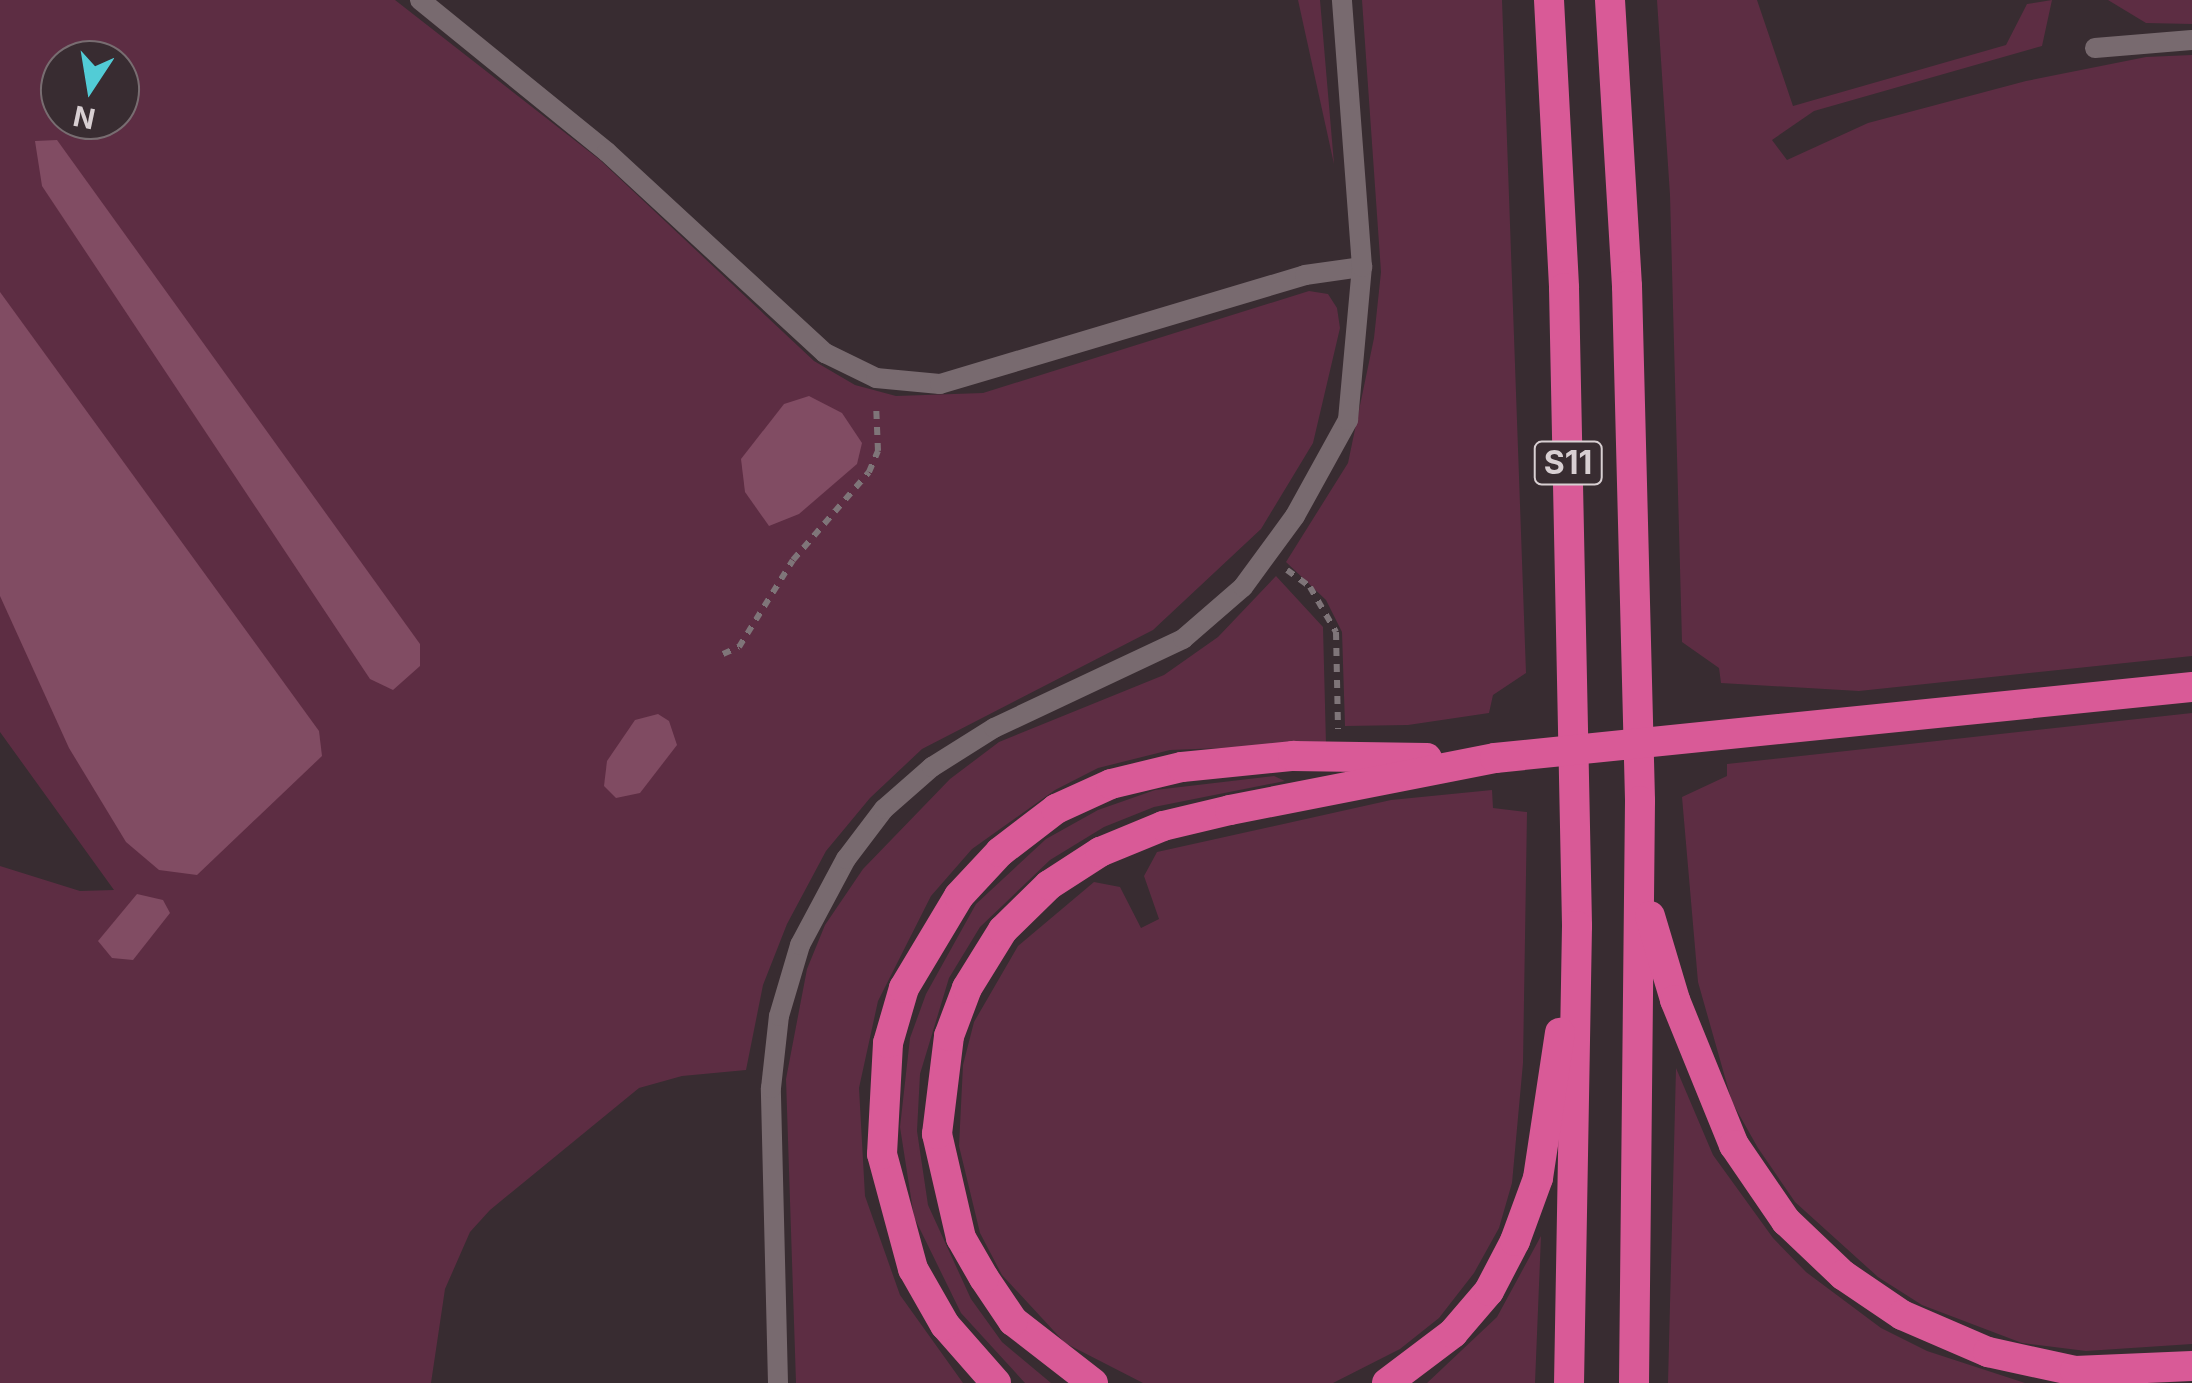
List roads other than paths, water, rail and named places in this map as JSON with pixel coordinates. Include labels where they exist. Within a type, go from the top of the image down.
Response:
[{"type":"highway","name":"S11","points":[[1548,0],[1564,288],[1577,926],[1570,1383]]},
{"type":"highway","name":"S11","points":[[1610,0],[1627,286],[1640,881],[1634,1383]]},
{"type":"highway","points":[[1093,1383],[1013,1321],[961,1238],[944,1181],[938,1090],[948,1036],[967,988],[1002,930],[1048,885],[1087,860],[1163,826],[1495,758],[2192,687]]},
{"type":"highway","points":[[996,1383],[944,1326],[913,1269],[882,1154],[881,1097],[899,1006],[929,940],[959,896],[1000,852],[1056,810],[1111,784],[1182,767],[1293,756],[1495,758]]},
{"type":"highway","points":[[1640,881],[1674,1000],[1734,1145],[1786,1221],[1843,1275],[1902,1315],[1988,1352],[2075,1372],[2192,1366]]},
{"type":"highway","points":[[1387,1383],[1453,1333],[1490,1292],[1515,1241],[1538,1178],[1577,926]]},
{"type":"lane","points":[[420,0],[607,152],[825,353],[876,378],[940,384],[1305,275],[1362,266]]},
{"type":"lane","points":[[778,1383],[772,1088],[779,1016],[800,945],[846,858],[884,810],[932,768],[994,728],[1183,639],[1243,586],[1348,420],[1362,266],[1342,0]]},
{"type":"lane","points":[[2094,48],[2192,40]]}]
